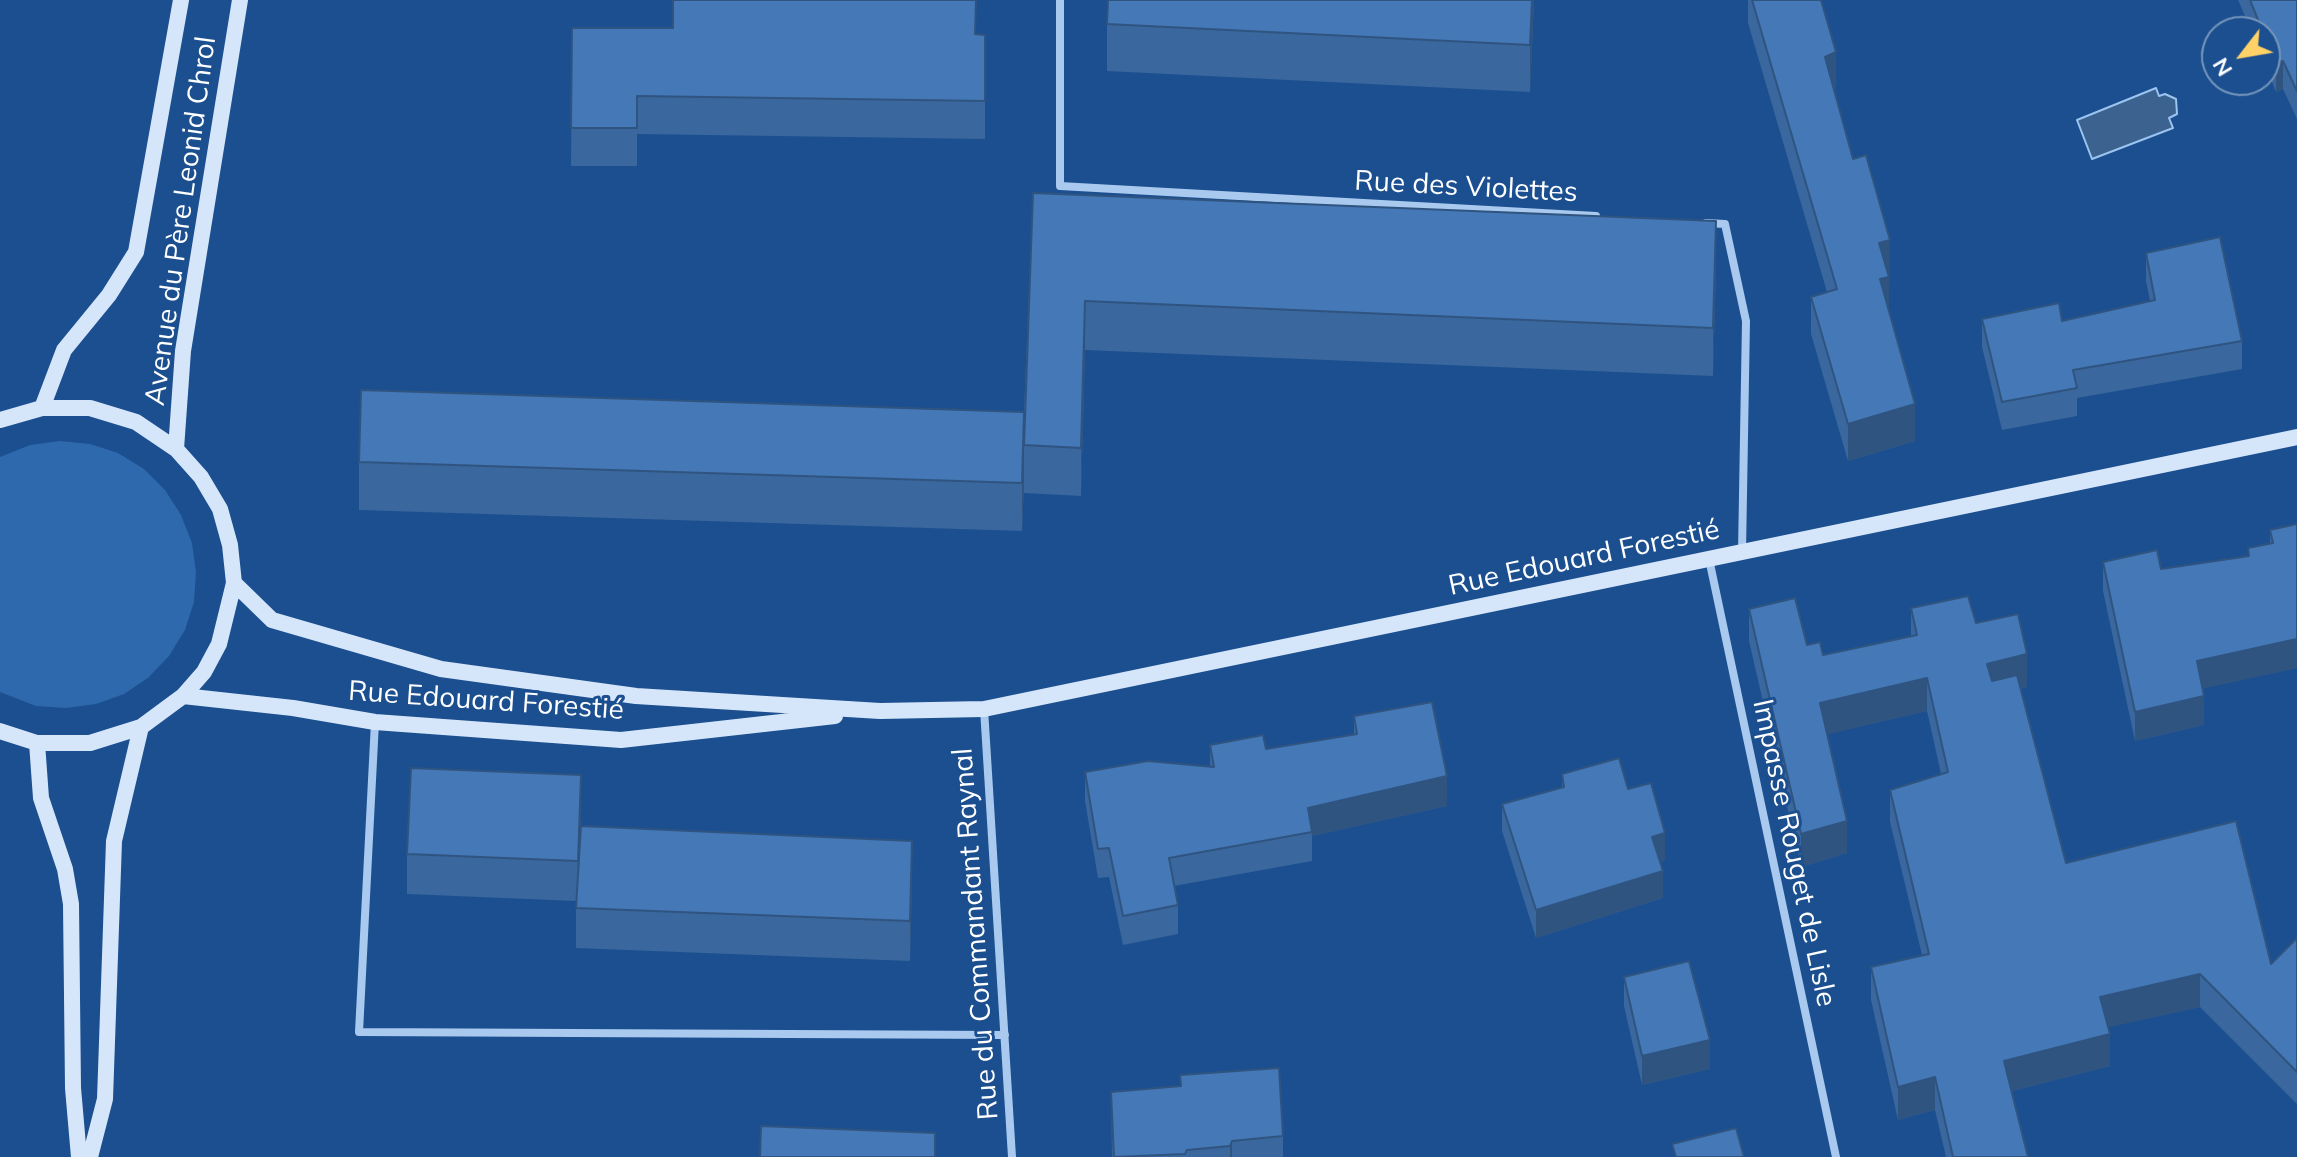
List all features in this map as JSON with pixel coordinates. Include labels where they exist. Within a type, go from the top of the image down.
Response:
[{"type":"street","name":"Avenue du Père Leonid Chrol","points":[[42,408],[64,350],[109,295],[136,252],[181,0]]},
{"type":"street","name":"Avenue du Père Leonid Chrol","points":[[176,449],[183,351],[240,0]]},
{"type":"street","name":"Rue des Violettes","points":[[1060,0],[1060,186],[1614,217]]},
{"type":"street","points":[[1694,222],[1725,224],[1746,321],[1742,552]]},
{"type":"street","points":[[0,420],[42,408],[90,408],[136,422],[176,449],[201,477],[220,509],[230,545],[234,583],[219,644],[204,672],[183,696],[141,727],[90,743],[37,743],[0,731]]},
{"type":"street","name":"Rue Edouard Forestié","points":[[234,583],[272,620],[441,669],[636,696],[880,711],[984,709],[2297,437]]},
{"type":"street","name":"Impasse Rouget de Lisle","points":[[1709,559],[1836,1157]]},
{"type":"street","name":"Rue Edouard Forestié","points":[[183,696],[293,708],[375,722],[621,740],[880,711]]},
{"type":"street","name":"Rue du Commandant Raynal","points":[[984,709],[1012,1157]]},
{"type":"street","points":[[375,722],[359,1032],[1005,1035]]},
{"type":"street","points":[[90,1157],[105,1099],[114,841],[141,727]]},
{"type":"street","points":[[37,743],[41,798],[65,869],[71,904],[73,1088],[79,1157]]},
{"type":"shaded area","points":[[2156,88],[2159,96],[2165,94],[2176,99],[2177,114],[2169,118],[2173,128],[2092,159],[2077,120]]},
{"type":"shaded area","points":[[60,441],[90,444],[118,453],[144,469],[165,490],[181,515],[192,543],[196,572],[194,602],[185,630],[169,656],[148,678],[124,694],[96,704],[66,708],[36,706],[0,692],[0,457],[30,445]]},
{"type":"building","points":[[673,0],[976,0],[975,34],[985,35],[985,101],[637,96],[637,128],[571,128],[572,28],[673,28]]},
{"type":"building","points":[[1108,0],[1532,0],[1530,45],[1107,24]]},
{"type":"building","points":[[1752,0],[1821,0],[1836,52],[1825,57],[1853,159],[1866,155],[1890,240],[1879,243],[1889,277],[1880,279],[1915,404],[1848,424],[1811,297],[1837,289]]},
{"type":"building","points":[[2250,0],[2297,0],[2297,91],[2281,62],[2281,16],[2256,16]]},
{"type":"building","points":[[1033,193],[1716,221],[1713,328],[1085,301],[1081,448],[1024,445]]},
{"type":"building","points":[[2220,237],[2242,341],[2073,370],[2077,388],[2002,402],[1982,319],[2059,303],[2062,321],[2155,300],[2146,253]]},
{"type":"building","points":[[361,390],[1024,412],[1022,483],[359,462]]},
{"type":"building","points":[[2297,524],[2297,639],[2197,661],[2204,696],[2135,712],[2103,562],[2157,550],[2161,569],[2249,556],[2248,548],[2273,543],[2270,530]]},
{"type":"building","points":[[1968,596],[1976,623],[2018,614],[2027,654],[1987,664],[1992,681],[2017,675],[2066,863],[2236,821],[2271,964],[2297,938],[2297,1072],[2200,974],[2100,997],[2110,1034],[2004,1061],[2028,1157],[1953,1157],[1935,1077],[1898,1087],[1871,967],[1929,954],[1890,790],[1948,772],[1927,678],[1820,703],[1847,821],[1801,834],[1749,609],[1795,598],[1807,645],[1820,642],[1823,655],[1917,635],[1911,608]]},
{"type":"building","points":[[1432,702],[1447,776],[1308,808],[1312,832],[1169,858],[1178,905],[1123,916],[1109,848],[1098,849],[1085,772],[1148,761],[1214,767],[1210,745],[1263,735],[1266,749],[1357,734],[1354,716]]},
{"type":"building","points":[[1619,758],[1628,789],[1651,783],[1665,833],[1652,837],[1663,871],[1536,910],[1502,804],[1564,787],[1562,774]]},
{"type":"building","points":[[411,768],[581,775],[578,861],[407,854]]},
{"type":"building","points":[[581,826],[912,841],[910,921],[576,908]]},
{"type":"building","points":[[1689,961],[1710,1040],[1642,1056],[1624,977]]},
{"type":"building","points":[[1279,1068],[1283,1136],[1232,1141],[1230,1146],[1187,1150],[1185,1154],[1114,1157],[1111,1092],[1181,1086],[1180,1075]]},
{"type":"building","points":[[761,1126],[935,1133],[935,1157],[760,1157]]},
{"type":"building","points":[[1736,1128],[1744,1157],[1676,1157],[1672,1144]]}]
